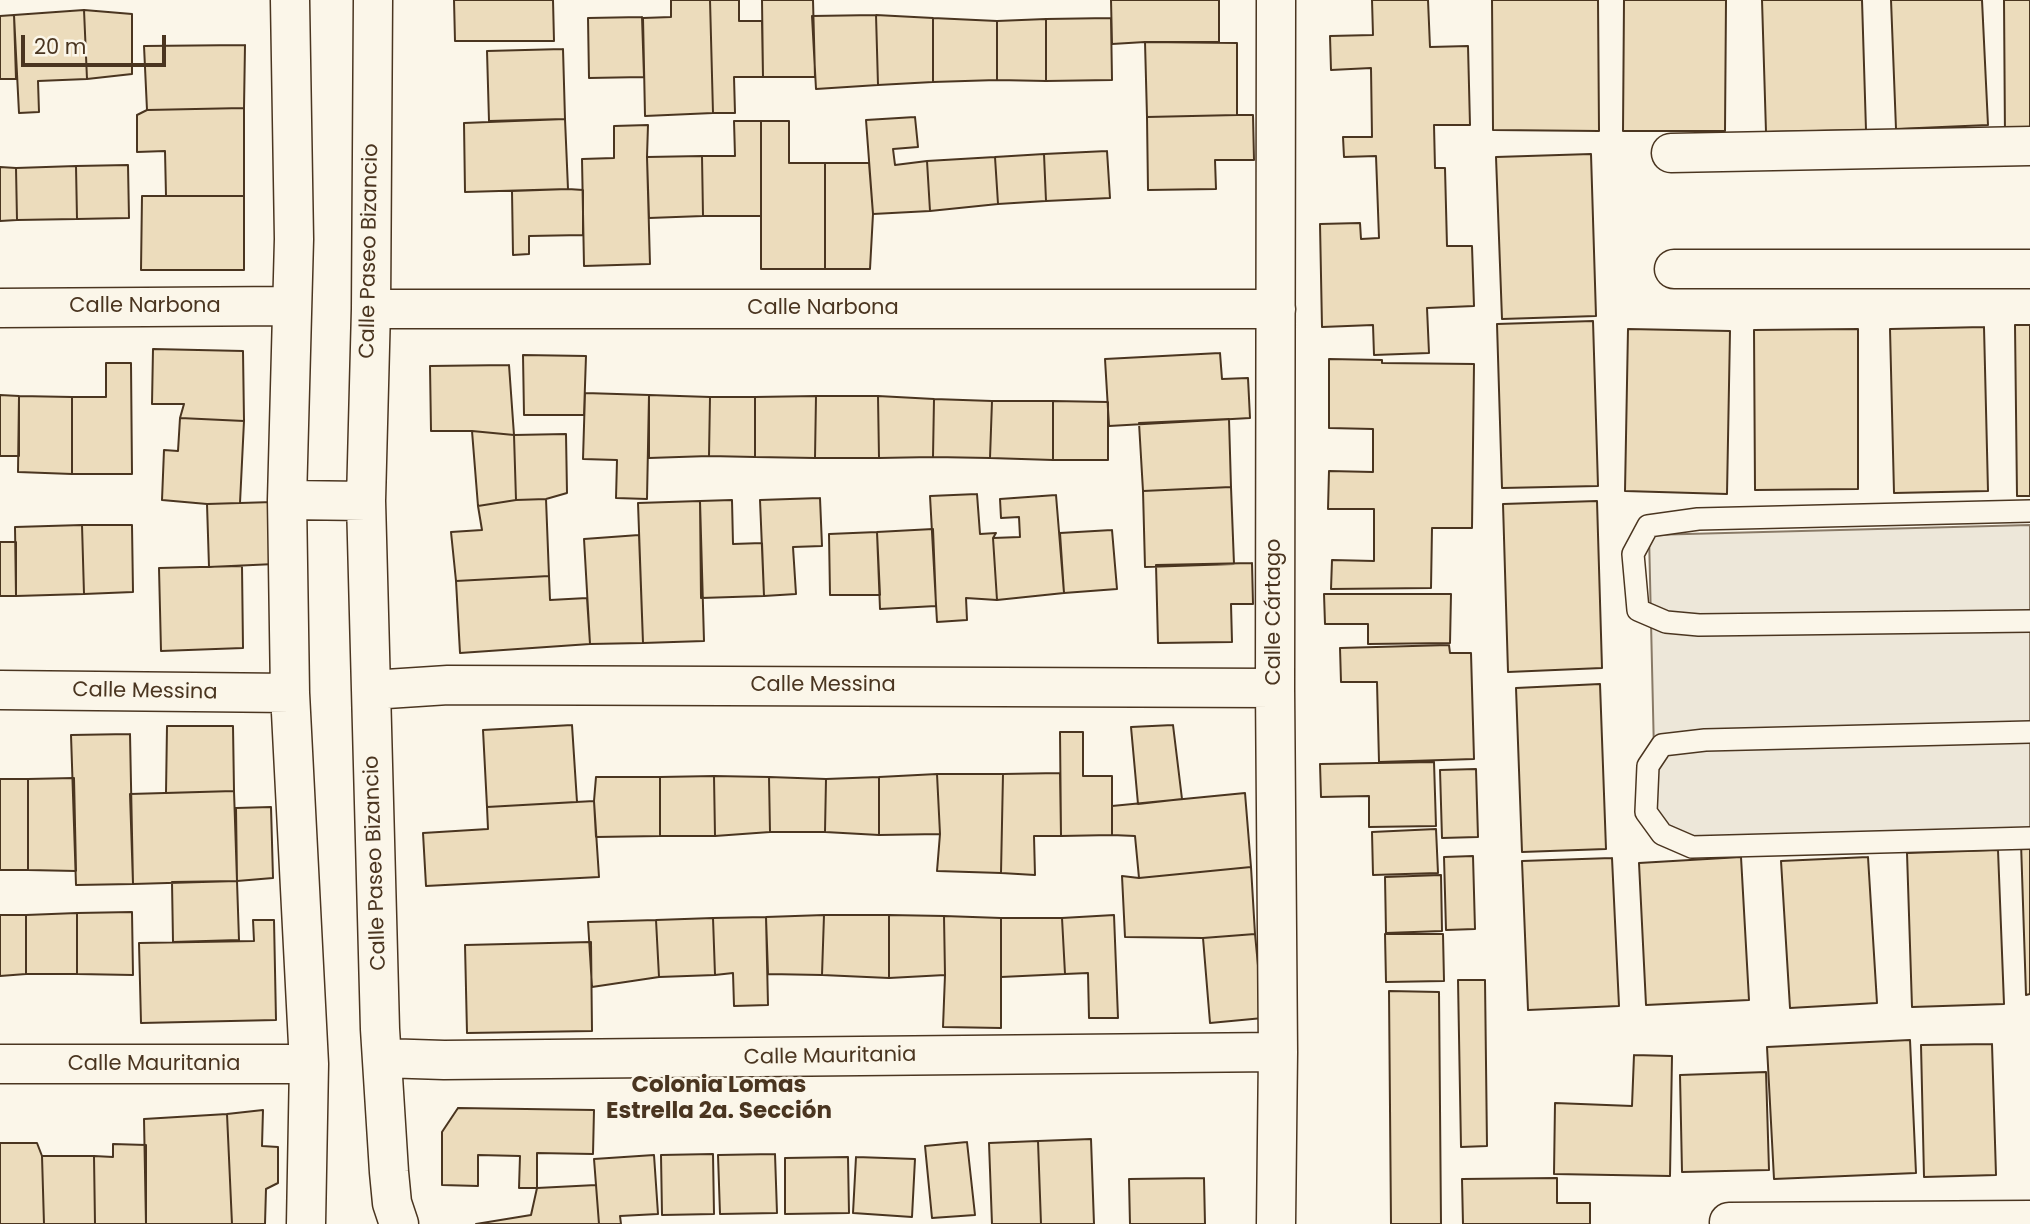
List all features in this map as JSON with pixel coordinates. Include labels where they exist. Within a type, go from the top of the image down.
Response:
[{"type":"street","points":[[290,0],[294,239],[290,306],[287,500],[290,693],[309,1064],[306,1224]]},
{"type":"street","name":"Calle Paseo Bizancio","points":[[373,0],[371,309],[366,501],[382,1059],[389,1172],[399,1224]]},
{"type":"street","name":"Calle Cártago","points":[[1276,0],[1276,1224]]},
{"type":"street","points":[[1671,153],[2030,146]]},
{"type":"street","points":[[1674,269],[2030,269]]},
{"type":"street","name":"Calle Narbona","points":[[0,308],[290,306]]},
{"type":"street","name":"Calle Narbona","points":[[371,309],[1276,309]]},
{"type":"street","points":[[287,500],[366,501]]},
{"type":"street","name":"Calle Messina","points":[[371,690],[448,685],[1275,688]]},
{"type":"street","name":"Calle Messina","points":[[0,690],[290,693]]},
{"type":"street","name":"Calle Mauritania","points":[[382,1059],[1278,1052]]},
{"type":"street","name":"Calle Mauritania","points":[[0,1064],[309,1064]]},
{"type":"street","points":[[1729,1222],[2030,1220]]},
{"type":"lane","points":[[2030,511],[1698,519],[1648,526],[1633,554],[1638,610],[1666,622],[1699,625],[2030,621]]},
{"type":"lane","points":[[2030,732],[1705,740],[1662,745],[1647,766],[1646,812],[1662,834],[1692,847],[2030,838]]},
{"type":"shaded area","points":[[2030,525],[2030,836],[1656,840],[1649,535]]},
{"type":"building","points":[[454,0],[553,0],[554,41],[455,41]]},
{"type":"building","points":[[671,0],[710,0],[713,113],[645,116],[643,18],[671,17]]},
{"type":"building","points":[[710,0],[739,0],[739,21],[762,21],[763,77],[734,77],[735,113],[713,113]]},
{"type":"building","points":[[762,0],[813,0],[815,77],[763,77]]},
{"type":"building","points":[[1111,0],[1219,0],[1219,42],[1112,44]]},
{"type":"building","points":[[1372,0],[1428,0],[1430,47],[1468,46],[1470,125],[1434,125],[1435,168],[1445,168],[1447,246],[1472,246],[1474,306],[1427,308],[1429,353],[1374,355],[1373,325],[1322,327],[1320,224],[1360,223],[1361,239],[1379,238],[1376,156],[1344,157],[1343,137],[1372,137],[1371,68],[1331,70],[1330,36],[1373,35]]},
{"type":"building","points":[[1492,0],[1598,0],[1599,131],[1493,130]]},
{"type":"building","points":[[1624,0],[1726,0],[1725,131],[1623,131]]},
{"type":"building","points":[[1762,0],[1862,0],[1866,130],[1766,132]]},
{"type":"building","points":[[1891,0],[1982,0],[1988,125],[1896,129]]},
{"type":"building","points":[[2004,0],[2030,0],[2030,139],[2005,139]]},
{"type":"building","points":[[84,10],[132,14],[132,74],[87,79]]},
{"type":"building","points":[[84,10],[87,79],[38,81],[39,112],[19,113],[14,15]]},
{"type":"building","points":[[14,15],[16,79],[0,79],[0,16]]},
{"type":"building","points":[[876,15],[878,85],[816,89],[812,16]]},
{"type":"building","points":[[876,15],[933,18],[933,82],[878,85]]},
{"type":"building","points":[[642,17],[644,77],[589,78],[588,18]]},
{"type":"building","points":[[933,18],[997,21],[997,80],[933,82]]},
{"type":"building","points":[[1111,18],[1112,80],[1046,81],[1046,19]]},
{"type":"building","points":[[1046,19],[1046,81],[997,80],[997,21]]},
{"type":"building","points":[[1145,42],[1237,43],[1237,115],[1147,117]]},
{"type":"building","points":[[245,45],[244,108],[147,110],[144,46]]},
{"type":"building","points":[[563,49],[565,119],[489,121],[487,51]]},
{"type":"building","points":[[244,108],[244,196],[166,196],[165,151],[137,152],[137,115],[147,110]]},
{"type":"building","points":[[1253,115],[1254,160],[1215,160],[1216,189],[1148,190],[1147,117]]},
{"type":"building","points":[[915,117],[918,147],[893,149],[895,165],[927,161],[930,211],[873,214],[866,120]]},
{"type":"building","points":[[565,119],[568,189],[465,192],[464,123]]},
{"type":"building","points":[[734,121],[761,121],[761,216],[703,216],[702,156],[735,156]]},
{"type":"building","points":[[761,121],[789,121],[789,163],[825,163],[825,269],[761,269]]},
{"type":"building","points":[[648,125],[650,264],[584,266],[582,159],[614,158],[614,126]]},
{"type":"building","points":[[1107,151],[1110,198],[1046,201],[1044,154]]},
{"type":"building","points":[[1044,154],[1046,201],[998,204],[995,157]]},
{"type":"building","points":[[1591,154],[1596,316],[1502,319],[1496,157]]},
{"type":"building","points":[[702,156],[703,216],[649,218],[647,157]]},
{"type":"building","points":[[995,157],[998,204],[930,211],[927,161]]},
{"type":"building","points":[[825,163],[869,163],[873,214],[870,269],[825,269]]},
{"type":"building","points":[[128,165],[129,218],[77,219],[76,166]]},
{"type":"building","points":[[76,166],[77,219],[17,220],[16,168]]},
{"type":"building","points":[[0,167],[16,168],[17,220],[0,221]]},
{"type":"building","points":[[583,190],[583,235],[529,236],[529,254],[513,255],[512,191]]},
{"type":"building","points":[[142,196],[244,196],[244,270],[141,270]]},
{"type":"building","points":[[1593,321],[1598,486],[1502,488],[1497,324]]},
{"type":"building","points":[[2015,325],[2030,325],[2030,496],[2017,496]]},
{"type":"building","points":[[1984,327],[1988,491],[1894,493],[1890,329]]},
{"type":"building","points":[[1628,329],[1730,331],[1727,494],[1625,491]]},
{"type":"building","points":[[1858,329],[1858,489],[1755,490],[1754,330]]},
{"type":"building","points":[[153,349],[243,351],[244,421],[180,418],[184,404],[152,404]]},
{"type":"building","points":[[1220,353],[1222,379],[1248,378],[1250,418],[1109,426],[1105,359]]},
{"type":"building","points":[[523,355],[586,356],[584,415],[524,415]]},
{"type":"building","points":[[1329,359],[1382,360],[1382,363],[1474,364],[1472,528],[1432,528],[1431,588],[1331,589],[1332,560],[1374,561],[1374,509],[1328,509],[1329,471],[1373,472],[1373,429],[1329,428]]},
{"type":"building","points":[[106,363],[131,363],[132,474],[72,474],[72,397],[106,397]]},
{"type":"building","points":[[509,365],[514,435],[431,431],[430,366]]},
{"type":"building","points":[[585,393],[649,395],[647,499],[616,498],[617,460],[583,459]]},
{"type":"building","points":[[0,395],[19,396],[19,456],[0,456]]},
{"type":"building","points":[[649,395],[710,397],[709,456],[649,458]]},
{"type":"building","points":[[19,396],[72,397],[72,474],[18,472]]},
{"type":"building","points":[[816,396],[815,458],[755,457],[755,397]]},
{"type":"building","points":[[816,396],[878,396],[879,458],[815,458]]},
{"type":"building","points":[[878,396],[934,399],[933,457],[879,458]]},
{"type":"building","points":[[710,397],[755,397],[755,457],[709,456]]},
{"type":"building","points":[[934,399],[992,401],[990,458],[933,457]]},
{"type":"building","points":[[992,401],[1053,401],[1053,460],[990,458]]},
{"type":"building","points":[[1053,401],[1108,402],[1108,460],[1053,460]]},
{"type":"building","points":[[180,418],[244,421],[240,503],[207,504],[162,500],[164,450],[178,451]]},
{"type":"building","points":[[1229,419],[1231,487],[1143,491],[1139,423]]},
{"type":"building","points":[[472,431],[514,435],[516,500],[478,506]]},
{"type":"building","points":[[566,434],[567,493],[546,499],[516,500],[514,435]]},
{"type":"building","points":[[1231,487],[1234,564],[1145,567],[1143,491]]},
{"type":"building","points":[[977,494],[980,534],[996,533],[993,538],[997,600],[966,598],[967,620],[937,622],[930,496]]},
{"type":"building","points":[[1056,495],[1064,593],[997,600],[993,538],[1020,537],[1019,517],[1001,518],[1000,499]]},
{"type":"building","points":[[820,498],[822,546],[793,547],[796,594],[764,596],[760,500]]},
{"type":"building","points":[[546,499],[549,576],[456,581],[451,532],[482,530],[478,506]]},
{"type":"building","points":[[732,500],[733,544],[762,543],[764,596],[701,598],[700,501]]},
{"type":"building","points":[[700,501],[704,641],[643,643],[638,503]]},
{"type":"building","points":[[1597,501],[1602,668],[1508,672],[1503,504]]},
{"type":"building","points":[[273,502],[275,564],[209,567],[207,504]]},
{"type":"building","points":[[82,525],[132,525],[133,592],[84,594]]},
{"type":"building","points":[[82,525],[84,594],[16,596],[15,527]]},
{"type":"building","points":[[933,529],[936,606],[880,609],[877,532]]},
{"type":"building","points":[[1112,530],[1117,589],[1064,593],[1060,533]]},
{"type":"building","points":[[877,532],[880,595],[830,595],[829,534]]},
{"type":"building","points":[[639,535],[643,643],[590,644],[584,539]]},
{"type":"building","points":[[0,542],[16,542],[16,596],[0,596]]},
{"type":"building","points":[[1252,563],[1253,604],[1231,604],[1232,642],[1158,643],[1156,565]]},
{"type":"building","points":[[242,566],[243,648],[161,651],[159,568]]},
{"type":"building","points":[[549,576],[550,600],[587,598],[590,644],[460,653],[456,581]]},
{"type":"building","points":[[1324,594],[1451,594],[1450,643],[1368,644],[1368,624],[1325,624]]},
{"type":"building","points":[[1449,645],[1450,653],[1471,653],[1474,759],[1379,762],[1377,682],[1341,682],[1340,648]]},
{"type":"building","points":[[1600,684],[1606,849],[1522,852],[1516,688]]},
{"type":"building","points":[[572,725],[577,802],[487,807],[483,730]]},
{"type":"building","points":[[1173,725],[1182,799],[1138,804],[1131,727]]},
{"type":"building","points":[[167,726],[233,726],[234,791],[166,793]]},
{"type":"building","points":[[1060,732],[1083,732],[1083,776],[1112,776],[1112,835],[1061,836]]},
{"type":"building","points":[[130,734],[133,884],[76,885],[71,735]]},
{"type":"building","points":[[1434,762],[1436,826],[1369,827],[1369,796],[1321,797],[1320,764]]},
{"type":"building","points":[[1476,769],[1478,837],[1442,838],[1440,770]]},
{"type":"building","points":[[1060,773],[1061,836],[1034,836],[1035,875],[1001,873],[1003,774]]},
{"type":"building","points":[[937,774],[1003,774],[1001,873],[937,871],[940,834]]},
{"type":"building","points":[[937,774],[940,834],[879,835],[879,777]]},
{"type":"building","points":[[714,776],[769,777],[770,832],[715,836]]},
{"type":"building","points":[[714,776],[715,836],[660,836],[660,777]]},
{"type":"building","points":[[596,777],[660,777],[660,836],[596,837]]},
{"type":"building","points":[[769,777],[826,779],[825,832],[770,832]]},
{"type":"building","points":[[879,777],[879,835],[825,832],[826,779]]},
{"type":"building","points":[[74,778],[76,871],[28,870],[28,779]]},
{"type":"building","points":[[0,779],[28,779],[28,870],[0,870]]},
{"type":"building","points":[[234,791],[237,881],[133,884],[130,794]]},
{"type":"building","points":[[1245,793],[1251,867],[1139,878],[1135,836],[1112,835],[1112,806]]},
{"type":"building","points":[[594,801],[599,877],[426,886],[423,833],[488,829],[487,807]]},
{"type":"building","points":[[271,807],[273,878],[237,881],[236,808]]},
{"type":"building","points":[[1436,829],[1438,873],[1373,875],[1372,832]]},
{"type":"building","points":[[2030,842],[2030,994],[2026,995],[2021,843]]},
{"type":"building","points":[[1998,850],[2004,1004],[1912,1007],[1907,853]]},
{"type":"building","points":[[1473,856],[1475,929],[1446,930],[1444,857]]},
{"type":"building","points":[[1741,857],[1749,1000],[1646,1005],[1639,863]]},
{"type":"building","points":[[1868,857],[1877,1003],[1790,1008],[1781,861]]},
{"type":"building","points":[[1612,858],[1619,1006],[1528,1010],[1522,861]]},
{"type":"building","points":[[1251,867],[1255,934],[1203,938],[1125,937],[1122,876],[1139,878]]},
{"type":"building","points":[[1441,875],[1442,931],[1386,933],[1385,877]]},
{"type":"building","points":[[237,881],[239,940],[173,942],[172,882]]},
{"type":"building","points":[[132,912],[133,975],[77,974],[77,913]]},
{"type":"building","points":[[77,913],[77,974],[26,974],[26,915]]},
{"type":"building","points":[[0,915],[26,915],[26,974],[0,976]]},
{"type":"building","points":[[824,915],[889,915],[889,978],[822,975]]},
{"type":"building","points":[[824,915],[822,975],[768,974],[766,917]]},
{"type":"building","points":[[889,915],[944,916],[945,975],[889,978]]},
{"type":"building","points":[[1114,915],[1118,1018],[1089,1018],[1088,973],[1065,974],[1062,918]]},
{"type":"building","points":[[944,916],[1001,918],[1001,1028],[943,1027]]},
{"type":"building","points":[[766,917],[768,1005],[734,1006],[733,973],[715,975],[713,918]]},
{"type":"building","points":[[713,918],[715,975],[659,977],[656,920]]},
{"type":"building","points":[[1001,918],[1062,918],[1065,974],[1001,977]]},
{"type":"building","points":[[253,920],[274,920],[276,1020],[141,1023],[139,943],[254,941]]},
{"type":"building","points":[[656,920],[659,977],[592,987],[588,922]]},
{"type":"building","points":[[1255,934],[1263,1018],[1210,1023],[1203,938]]},
{"type":"building","points":[[1385,934],[1443,934],[1444,981],[1386,982]]},
{"type":"building","points":[[591,942],[592,1031],[467,1033],[465,945]]},
{"type":"building","points":[[1458,980],[1485,980],[1487,1146],[1461,1147]]},
{"type":"building","points":[[1389,991],[1439,992],[1441,1224],[1391,1224]]},
{"type":"building","points":[[1910,1040],[1916,1173],[1774,1179],[1767,1047]]},
{"type":"building","points":[[1992,1044],[1996,1175],[1924,1177],[1921,1045]]},
{"type":"building","points":[[1634,1055],[1672,1056],[1670,1176],[1554,1174],[1555,1103],[1632,1106]]},
{"type":"building","points":[[1766,1072],[1769,1170],[1682,1172],[1680,1075]]},
{"type":"building","points":[[458,1108],[594,1110],[593,1154],[537,1153],[537,1188],[519,1188],[520,1156],[478,1155],[478,1186],[442,1185],[442,1132]]},
{"type":"building","points":[[263,1110],[262,1146],[278,1147],[278,1183],[266,1189],[265,1224],[232,1224],[227,1114]]},
{"type":"building","points":[[227,1114],[232,1224],[146,1224],[144,1119]]},
{"type":"building","points":[[1091,1139],[1094,1224],[1041,1224],[1038,1141]]},
{"type":"building","points":[[1038,1141],[1041,1224],[992,1224],[989,1143]]},
{"type":"building","points":[[967,1142],[975,1215],[932,1218],[925,1146]]},
{"type":"building","points":[[0,1143],[37,1143],[42,1156],[44,1224],[0,1224]]},
{"type":"building","points":[[113,1144],[146,1145],[146,1224],[95,1224],[94,1156],[113,1157]]},
{"type":"building","points":[[713,1154],[714,1214],[662,1215],[661,1155]]},
{"type":"building","points":[[775,1154],[777,1213],[720,1214],[718,1155]]},
{"type":"building","points":[[654,1155],[658,1214],[620,1216],[621,1224],[599,1224],[594,1159]]},
{"type":"building","points":[[42,1156],[94,1156],[95,1224],[44,1224]]},
{"type":"building","points":[[848,1157],[849,1213],[785,1214],[785,1158]]},
{"type":"building","points":[[856,1157],[915,1159],[912,1217],[853,1213]]},
{"type":"building","points":[[1204,1178],[1205,1224],[1130,1224],[1129,1179]]},
{"type":"building","points":[[1557,1178],[1557,1203],[1590,1203],[1590,1224],[1463,1224],[1462,1179]]},
{"type":"building","points":[[596,1185],[599,1224],[476,1224],[531,1215],[537,1188]]},
{"type":"district","name":"Colonia Lomas Estrella 2a. Sección","points":[[719,1099]]}]
